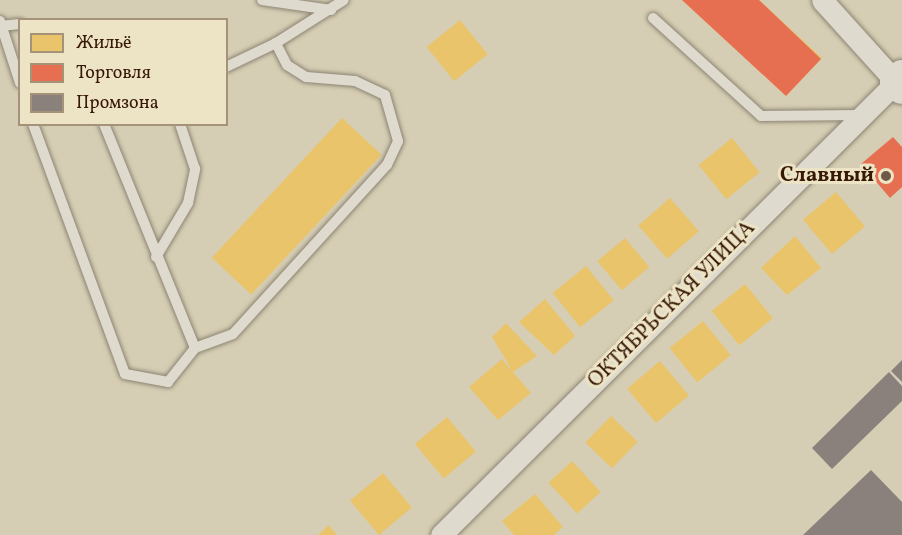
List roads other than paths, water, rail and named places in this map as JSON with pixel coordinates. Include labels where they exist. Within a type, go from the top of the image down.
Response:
[{"type":"street","points":[[822,0],[900,82]]},
{"type":"street","name":"ОКТЯБРЬСКАЯ УЛИЦА","points":[[441,535],[862,115],[900,82]]},
{"type":"lane","points":[[262,0],[331,10]]},
{"type":"lane","points":[[228,66],[276,43],[344,0]]},
{"type":"lane","points":[[653,18],[760,116],[862,115]]},
{"type":"lane","points":[[0,21],[18,77]]},
{"type":"lane","points":[[0,26],[18,24]]},
{"type":"lane","points":[[34,126],[126,374],[168,382],[195,348],[233,334],[387,165],[398,141],[385,95],[355,81],[306,77],[287,64],[276,43]]},
{"type":"lane","points":[[105,126],[156,257],[195,348]]},
{"type":"lane","points":[[156,257],[188,203],[195,169],[181,126]]},
{"type":"place","name":"Славный","points":[[886,176]]}]
